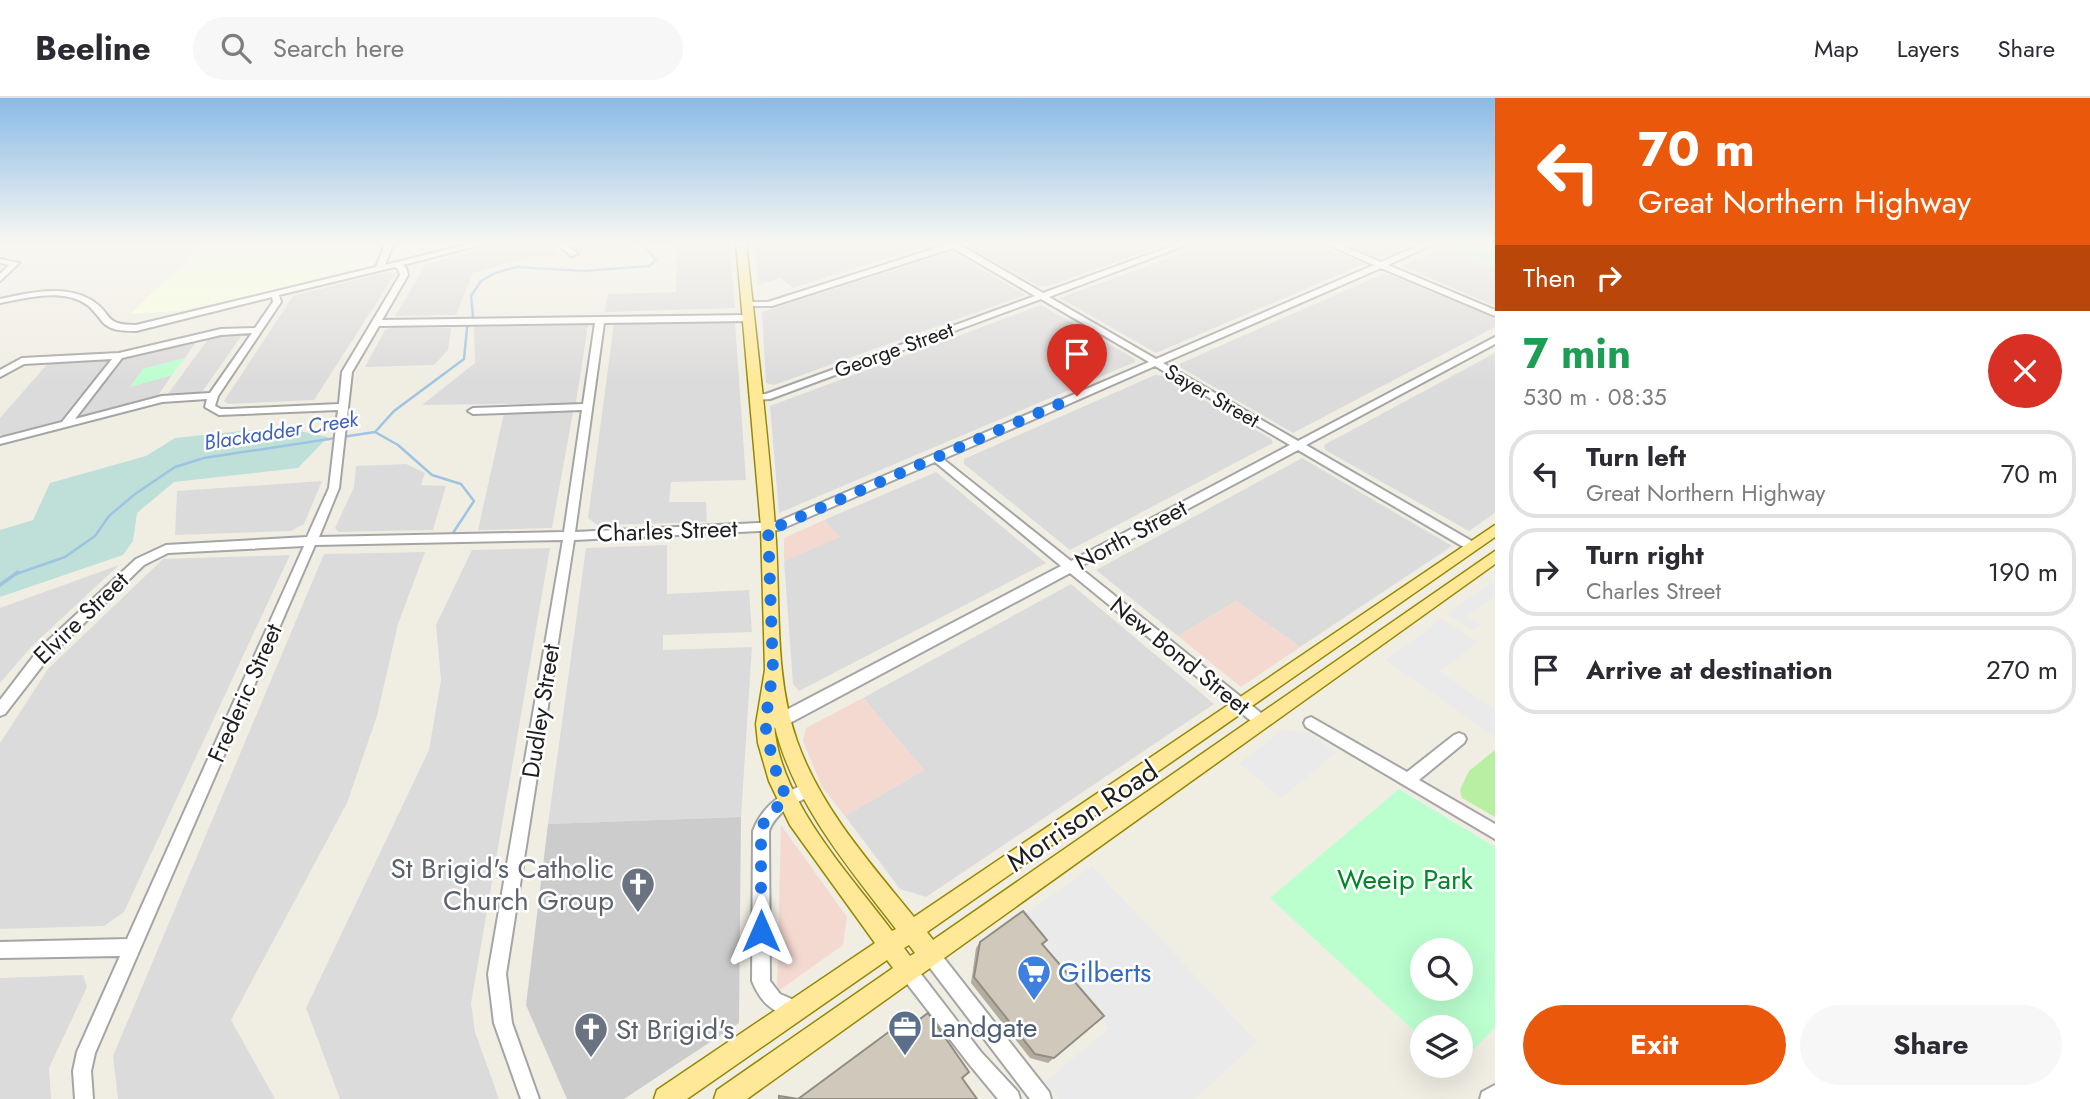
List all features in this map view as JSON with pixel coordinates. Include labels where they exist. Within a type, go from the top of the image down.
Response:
[{"type":"main road","points":[[746,289],[768,527],[773,763],[797,819],[908,971]]},
{"type":"main road","points":[[1448,562],[1494,558],[1489,542],[1495,530]]},
{"type":"main road","name":"Morrison Road","points":[[667,1099],[1495,530]]},
{"type":"main road","name":"Morrison Road","points":[[726,1099],[1494,558]]},
{"type":"main road","points":[[774,722],[788,741],[810,789],[835,829],[930,954]]},
{"type":"street","points":[[0,301],[53,294],[71,296],[88,302],[104,321],[124,328],[155,325],[301,289]]},
{"type":"street","name":"Frederic Street","points":[[84,1099],[82,1071],[86,1052],[313,541],[334,488],[347,372],[397,289]]},
{"type":"street","points":[[378,323],[486,323],[748,311],[817,289]]},
{"type":"street","name":"Sayer Street","points":[[1028,289],[1471,546]]},
{"type":"street","name":"George Street","points":[[755,397],[767,397],[1063,289]]},
{"type":"street","name":"Charles Street","points":[[178,547],[313,541],[569,536],[779,526],[1326,289]]},
{"type":"street","points":[[1437,289],[1495,313]]},
{"type":"street","points":[[275,295],[277,302],[213,396],[210,402],[214,410],[254,412],[342,407]]},
{"type":"street","name":"Dudley Street","points":[[530,1099],[504,1034],[497,1005],[498,974],[569,536],[600,319]]},
{"type":"street","points":[[0,374],[22,361],[119,356],[221,331],[258,330]]},
{"type":"street","name":"North Street","points":[[774,722],[1070,568],[1495,340]]},
{"type":"street","points":[[66,423],[119,356]]},
{"type":"street","points":[[0,441],[162,398],[213,396]]},
{"type":"street","points":[[473,411],[586,407]]},
{"type":"street","name":"New Bond Street","points":[[936,458],[1261,721]]},
{"type":"street","name":"Elvire Street","points":[[0,710],[44,653],[130,571],[154,553],[178,547]]},
{"type":"street","points":[[1311,723],[1495,832]]},
{"type":"street","points":[[1408,780],[1459,739]]},
{"type":"street","points":[[798,1010],[774,1001],[765,993],[761,981],[761,831],[764,820],[772,809],[810,789]]},
{"type":"street","points":[[0,950],[132,947]]},
{"type":"street","points":[[930,954],[1042,1099]]},
{"type":"street","points":[[908,971],[975,1058],[1011,1099]]},
{"type":"street","points":[[1489,1099],[1495,1094]]},
{"type":"shaded area","points":[[157,289],[275,289],[177,311],[130,314]]},
{"type":"shaded area","points":[[322,289],[386,289],[314,400],[228,404],[224,401],[293,296]]},
{"type":"shaded area","points":[[411,289],[467,289],[456,315],[395,316]]},
{"type":"shaded area","points":[[676,289],[733,289],[735,308],[605,312],[608,294],[676,292]]},
{"type":"shaded area","points":[[835,289],[1014,289],[1025,295],[774,385],[766,383],[762,312]]},
{"type":"shaded area","points":[[1085,289],[1306,289],[1156,353],[1060,298]]},
{"type":"shaded area","points":[[1350,289],[1423,289],[1495,318],[1495,327],[1293,433],[1179,364]]},
{"type":"shaded area","points":[[1455,289],[1495,289],[1495,306]]},
{"type":"shaded area","points":[[1041,305],[1135,359],[1135,362],[779,513],[770,406]]},
{"type":"shaded area","points":[[735,321],[746,480],[671,482],[669,502],[706,502],[707,522],[597,525],[588,518],[614,324]]},
{"type":"shaded area","points":[[588,325],[576,403],[422,405],[475,363],[474,327]]},
{"type":"shaded area","points":[[451,328],[448,350],[434,365],[365,367],[385,330]]},
{"type":"shaded area","points":[[218,335],[242,335],[200,395],[167,395],[209,338]]},
{"type":"shaded area","points":[[196,342],[185,358],[144,369],[131,386],[172,375],[157,397],[83,416],[78,414],[122,360]]},
{"type":"shaded area","points":[[1495,353],[1495,513],[1469,531],[1325,450],[1324,445]]},
{"type":"shaded area","points":[[107,358],[109,362],[61,421],[13,436],[0,435],[0,418],[50,361]]},
{"type":"shaded area","points":[[1155,375],[1163,376],[1271,439],[1273,443],[1070,550],[964,464],[964,459]]},
{"type":"shaded area","points":[[573,412],[552,528],[478,530],[504,413]]},
{"type":"shaded area","points":[[280,427],[328,437],[298,468],[174,482],[137,513],[133,541],[123,555],[0,597],[0,530],[33,520],[50,483],[146,456],[175,438]]},
{"type":"shaded area","points":[[1302,458],[1452,546],[1300,647],[1236,601],[1178,636],[1096,570]]},
{"type":"shaded area","points":[[406,464],[425,473],[421,485],[446,486],[433,530],[338,532],[335,528],[354,487],[356,466]]},
{"type":"shaded area","points":[[936,472],[1046,563],[799,691],[793,684],[784,561],[839,537],[824,520]]},
{"type":"shaded area","points":[[322,481],[304,524],[291,531],[175,535],[177,491]]},
{"type":"shaded area","points":[[824,520],[840,537],[784,561],[784,538]]},
{"type":"shaded area","points":[[667,545],[667,594],[749,590],[752,632],[663,635],[663,650],[752,647],[741,817],[548,824],[586,548]]},
{"type":"shaded area","points":[[550,548],[471,1003],[475,1032],[499,1099],[340,1099],[306,1008],[429,750],[441,680],[436,625],[472,550]]},
{"type":"shaded area","points":[[425,552],[398,624],[377,716],[347,803],[231,1020],[275,1099],[118,1099],[113,1056],[324,554]]},
{"type":"shaded area","points":[[290,555],[124,912],[104,926],[0,929],[0,743],[48,669],[163,559]]},
{"type":"shaded area","points":[[119,565],[31,647],[0,683],[0,608]]},
{"type":"shaded area","points":[[1495,580],[1495,596],[1466,617],[1480,625],[1473,630],[1447,614]]},
{"type":"shaded area","points":[[1071,584],[1214,704],[926,897],[900,889],[845,816],[924,770],[863,698]]},
{"type":"shaded area","points":[[1236,601],[1300,647],[1241,687],[1178,636]]},
{"type":"shaded area","points":[[1442,619],[1478,642],[1440,672],[1495,709],[1495,737],[1385,660]]},
{"type":"shaded area","points":[[863,698],[924,770],[845,816],[822,787],[803,741],[806,728]]},
{"type":"shaded area","points":[[1284,729],[1309,733],[1336,753],[1281,798],[1239,763]]},
{"type":"shaded area","name":"St Brigid's Catholic Church Group","points":[[741,817],[739,1023],[624,1099],[567,1099],[526,1005],[548,824]]},
{"type":"shaded area","points":[[781,825],[847,917],[843,945],[777,992]]},
{"type":"shaded area","points":[[1092,866],[1257,1042],[1195,1099],[1058,1099],[1045,1082],[1109,1028],[1048,956],[1052,951],[1022,916]]},
{"type":"shaded area","points":[[83,975],[87,987],[49,1068],[51,1099],[0,1099],[0,978]]},
{"type":"green space","points":[[185,358],[172,375],[130,387],[143,369]]},
{"type":"green space","points":[[1495,750],[1495,817],[1462,798],[1460,790],[1469,771]]},
{"type":"green space","name":"Weeip Park","points":[[1399,789],[1495,847],[1495,1028],[1473,1050],[1473,1015],[1410,1015],[1410,1027],[1270,898]]},
{"type":"building","name":"Gilberts","points":[[1023,911],[1047,940],[1042,944],[1104,1016],[1054,1058],[1035,1054],[974,977],[980,942]]},
{"type":"building","name":"Landgate","points":[[928,1013],[969,1072],[962,1078],[977,1099],[798,1099],[909,1017],[913,1024]]},
{"type":"waterway","name":"Blackadder Creek","points":[[375,432],[394,411],[464,359],[467,328],[473,316],[471,296],[476,289]]},
{"type":"waterway","name":"Blackadder Creek","points":[[16,574],[65,557],[95,536],[109,516],[135,494],[175,467],[204,458],[375,432]]},
{"type":"waterway","points":[[375,432],[398,445],[432,475],[461,484],[474,501],[453,533]]},
{"type":"waterway","name":"Blackadder Creek","points":[[0,585],[18,572]]},
{"type":"place","name":"St Brigid's Catholic Church Group","points":[[638,914]]},
{"type":"place","name":"Gilberts","points":[[1034,1002]]},
{"type":"place","name":"Landgate","points":[[905,1057]]},
{"type":"place","name":"St Brigid's","points":[[591,1059]]},
{"type":"route","points":[[761,931],[761,831],[764,820],[772,809],[787,800],[778,781],[767,743],[765,724],[773,670],[768,527],[779,526],[1077,396]]}]
